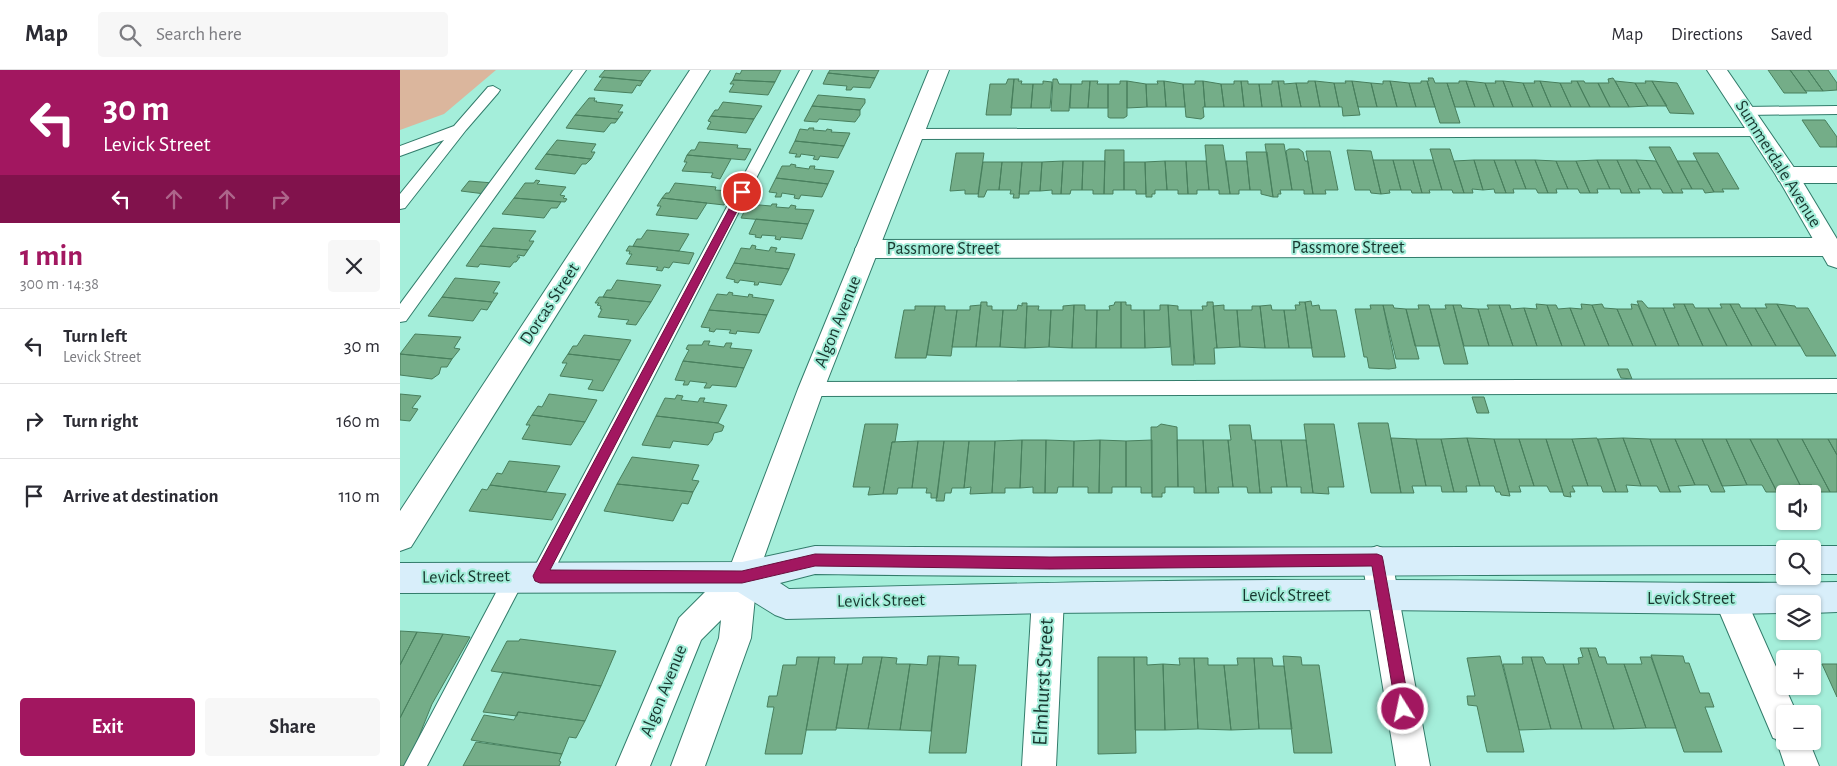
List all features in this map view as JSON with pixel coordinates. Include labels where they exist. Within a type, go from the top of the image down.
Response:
[{"type":"main road","name":"Levick Street","points":[[400,578],[742,577],[815,560],[1050,563],[1377,560],[1776,560]]},
{"type":"main road","points":[[1821,560],[1837,560]]},
{"type":"main road","name":"Levick Street","points":[[742,577],[786,604],[1048,598],[1383,595],[1730,599],[1837,597]]},
{"type":"street","name":"Dorcas Street","points":[[400,538],[700,70]]},
{"type":"street","name":"Algon Avenue","points":[[688,766],[735,638],[742,577],[810,389],[939,70]]},
{"type":"street","name":"Summerdale Avenue","points":[[1717,70],[1835,251]]},
{"type":"street","points":[[1787,175],[1837,175]]},
{"type":"street","name":"Passmore Street","points":[[867,249],[1835,251]]},
{"type":"street","points":[[1377,560],[1413,766]]},
{"type":"street","name":"Algon Avenue","points":[[633,766],[690,629],[742,577]]},
{"type":"street","name":"Elmhurst Street","points":[[1039,766],[1048,598]]},
{"type":"street","points":[[1730,599],[1776,705]]},
{"type":"street","points":[[1796,750],[1802,766]]},
{"type":"lane","points":[[400,316],[580,70]]},
{"type":"lane","points":[[415,766],[527,577],[806,70]]},
{"type":"lane","points":[[400,204],[459,129],[493,90]]},
{"type":"lane","points":[[1744,111],[1837,110]]},
{"type":"lane","points":[[400,151],[459,129]]},
{"type":"lane","points":[[912,134],[1759,133]]},
{"type":"lane","points":[[810,389],[1837,386]]},
{"type":"shaded area","points":[[400,70],[496,70],[444,114],[400,130]]},
{"type":"building","points":[[605,70],[651,70],[643,81],[599,77]]},
{"type":"building","points":[[742,70],[781,70],[775,82],[733,80],[736,73],[740,74]]},
{"type":"building","points":[[830,70],[879,70],[875,78],[828,73]]},
{"type":"building","points":[[1768,70],[1790,70],[1807,93],[1784,93]]},
{"type":"building","points":[[1790,70],[1808,70],[1823,91],[1805,91]]},
{"type":"building","points":[[1808,70],[1828,70],[1837,83],[1837,90],[1823,91]]},
{"type":"building","points":[[828,73],[875,78],[870,88],[853,87],[851,90],[846,90],[847,86],[823,84]]},
{"type":"building","points":[[603,77],[643,81],[640,86],[637,85],[632,93],[594,90]]},
{"type":"building","points":[[1428,78],[1433,78],[1435,83],[1447,83],[1460,123],[1440,123],[1427,81],[1429,81]]},
{"type":"building","points":[[1613,78],[1629,107],[1610,107],[1598,83],[1609,83],[1608,79]]},
{"type":"building","points":[[1008,79],[1014,79],[1011,115],[986,115],[990,84],[1006,84]]},
{"type":"building","points":[[1014,79],[1022,81],[1021,84],[1033,84],[1031,108],[1011,108]]},
{"type":"building","points":[[1053,79],[1057,79],[1059,84],[1071,84],[1069,111],[1051,111]]},
{"type":"building","points":[[733,80],[775,82],[768,95],[729,92],[734,84],[730,84]]},
{"type":"building","points":[[1043,81],[1052,82],[1050,108],[1031,108],[1033,84],[1043,84]]},
{"type":"building","points":[[1082,81],[1090,81],[1088,108],[1070,108],[1071,84],[1082,84]]},
{"type":"building","points":[[1090,81],[1098,81],[1097,84],[1108,84],[1108,108],[1088,108]]},
{"type":"building","points":[[1120,81],[1127,81],[1127,116],[1124,118],[1110,118],[1108,117],[1108,84],[1120,84]]},
{"type":"building","points":[[1127,81],[1146,84],[1147,107],[1127,108]]},
{"type":"building","points":[[1157,81],[1164,81],[1166,107],[1147,107],[1146,84],[1158,84]]},
{"type":"building","points":[[1164,81],[1183,84],[1185,107],[1166,107]]},
{"type":"building","points":[[1195,81],[1203,81],[1205,107],[1203,107],[1204,117],[1201,119],[1186,117],[1183,84],[1195,84]]},
{"type":"building","points":[[1203,81],[1221,84],[1224,107],[1205,107]]},
{"type":"building","points":[[1234,81],[1241,81],[1244,107],[1224,107],[1221,84],[1234,84]]},
{"type":"building","points":[[1241,81],[1248,81],[1248,84],[1259,84],[1262,107],[1244,107]]},
{"type":"building","points":[[1272,81],[1278,81],[1282,107],[1262,107],[1259,84],[1272,84]]},
{"type":"building","points":[[1278,81],[1284,81],[1284,84],[1296,83],[1301,107],[1282,107]]},
{"type":"building","points":[[1308,81],[1315,81],[1320,107],[1301,107],[1296,83],[1308,83]]},
{"type":"building","points":[[1315,81],[1334,83],[1339,107],[1320,107]]},
{"type":"building","points":[[1345,81],[1352,81],[1360,115],[1343,116],[1342,107],[1339,107],[1334,83],[1346,83]]},
{"type":"building","points":[[1352,81],[1371,83],[1377,107],[1358,107]]},
{"type":"building","points":[[1383,81],[1390,81],[1397,107],[1377,107],[1371,83],[1383,84]]},
{"type":"building","points":[[1390,81],[1409,83],[1416,107],[1397,107]]},
{"type":"building","points":[[1421,81],[1427,81],[1435,107],[1416,107],[1409,83],[1421,83]]},
{"type":"building","points":[[1459,81],[1466,81],[1475,107],[1455,107],[1447,83],[1459,83]]},
{"type":"building","points":[[1466,81],[1485,83],[1494,107],[1475,107]]},
{"type":"building","points":[[1495,81],[1503,81],[1513,107],[1494,107],[1485,83],[1496,83]]},
{"type":"building","points":[[1503,81],[1523,83],[1533,107],[1513,107]]},
{"type":"building","points":[[1534,81],[1540,81],[1551,107],[1533,107],[1523,83],[1535,83]]},
{"type":"building","points":[[1540,81],[1560,83],[1571,107],[1551,107]]},
{"type":"building","points":[[1571,81],[1577,81],[1590,107],[1571,107],[1560,83],[1572,83]]},
{"type":"building","points":[[1577,81],[1598,83],[1610,107],[1590,107]]},
{"type":"building","points":[[1615,81],[1635,83],[1648,106],[1629,107]]},
{"type":"building","points":[[1645,81],[1652,81],[1667,106],[1648,106],[1635,83],[1646,83]]},
{"type":"building","points":[[1652,81],[1677,83],[1694,114],[1670,113]]},
{"type":"building","points":[[818,95],[865,99],[865,103],[860,110],[812,106]]},
{"type":"building","points":[[589,98],[595,98],[594,101],[596,102],[623,105],[618,112],[623,112],[618,119],[575,115]]},
{"type":"building","points":[[723,102],[762,106],[754,119],[711,116]]},
{"type":"building","points":[[812,106],[860,110],[860,115],[855,122],[819,119],[817,122],[804,121]]},
{"type":"building","points":[[575,115],[618,119],[615,123],[611,123],[604,132],[566,128]]},
{"type":"building","points":[[711,116],[754,119],[746,133],[707,129],[711,122],[708,121]]},
{"type":"building","points":[[1802,120],[1825,120],[1837,137],[1837,147],[1820,147]]},
{"type":"building","points":[[809,128],[814,128],[813,130],[826,131],[827,129],[832,130],[831,132],[850,133],[844,146],[795,141],[800,129],[808,130]]},
{"type":"building","points":[[557,140],[596,144],[591,152],[595,152],[591,159],[546,154]]},
{"type":"building","points":[[795,141],[844,146],[838,158],[820,156],[818,160],[813,159],[815,156],[801,154],[800,157],[795,157],[797,154],[789,153]]},
{"type":"building","points":[[699,142],[738,145],[737,148],[751,149],[745,160],[687,155],[691,150],[695,150]]},
{"type":"building","points":[[1265,144],[1284,144],[1292,190],[1280,190],[1281,194],[1278,194],[1278,197],[1273,197]]},
{"type":"building","points":[[1205,145],[1223,145],[1230,194],[1219,194],[1219,190],[1209,190]]},
{"type":"building","points":[[1649,147],[1670,147],[1692,189],[1681,189],[1683,193],[1673,193]]},
{"type":"building","points":[[1289,149],[1299,149],[1303,152],[1305,161],[1308,161],[1313,194],[1304,194],[1304,190],[1292,190],[1286,151]]},
{"type":"building","points":[[1430,149],[1450,149],[1464,193],[1442,190]]},
{"type":"building","points":[[1105,150],[1124,150],[1124,190],[1113,190],[1113,194],[1104,194]]},
{"type":"building","points":[[1347,150],[1371,151],[1381,194],[1371,193],[1370,190],[1355,190]]},
{"type":"building","points":[[1306,151],[1330,151],[1338,190],[1325,190],[1326,194],[1313,194]]},
{"type":"building","points":[[1246,152],[1267,152],[1273,197],[1261,194],[1261,190],[1250,190]]},
{"type":"building","points":[[956,153],[984,153],[978,194],[965,194],[965,190],[950,191]]},
{"type":"building","points":[[1693,153],[1718,153],[1739,189],[1722,189],[1724,192],[1714,192]]},
{"type":"building","points":[[546,154],[591,159],[586,164],[582,164],[575,174],[535,169]]},
{"type":"building","points":[[687,155],[731,159],[720,179],[711,177],[713,173],[682,171],[687,162],[684,162]]},
{"type":"building","points":[[1373,160],[1393,160],[1401,190],[1389,190],[1390,193],[1381,194]]},
{"type":"building","points":[[1393,160],[1413,160],[1422,193],[1401,190]]},
{"type":"building","points":[[1413,160],[1433,160],[1442,190],[1429,190],[1430,193],[1422,193]]},
{"type":"building","points":[[1474,160],[1494,160],[1506,193],[1495,193],[1494,189],[1483,190]]},
{"type":"building","points":[[1474,160],[1483,190],[1472,189],[1473,193],[1464,193],[1454,161]]},
{"type":"building","points":[[1494,160],[1515,160],[1526,189],[1513,189],[1514,193],[1506,193]]},
{"type":"building","points":[[1515,160],[1535,160],[1548,193],[1538,193],[1536,189],[1526,189]]},
{"type":"building","points":[[1535,160],[1556,161],[1568,189],[1556,189],[1557,193],[1548,193]]},
{"type":"building","points":[[1597,160],[1610,189],[1597,189],[1598,193],[1590,193],[1576,161]]},
{"type":"building","points":[[1597,160],[1617,160],[1632,193],[1621,193],[1620,189],[1610,189]]},
{"type":"building","points":[[1617,160],[1636,160],[1651,189],[1638,189],[1640,193],[1632,193]]},
{"type":"building","points":[[1636,160],[1656,161],[1673,193],[1663,193],[1661,189],[1651,189]]},
{"type":"building","points":[[1063,161],[1083,161],[1082,190],[1071,190],[1070,194],[1061,194]]},
{"type":"building","points":[[1063,161],[1061,194],[1052,194],[1052,190],[1040,191],[1042,162]]},
{"type":"building","points":[[1083,161],[1105,161],[1104,194],[1093,194],[1093,190],[1082,190]]},
{"type":"building","points":[[1165,161],[1186,161],[1188,194],[1178,194],[1178,190],[1167,190]]},
{"type":"building","points":[[1165,161],[1167,190],[1155,190],[1155,194],[1152,194],[1152,197],[1146,197],[1145,162]]},
{"type":"building","points":[[1186,161],[1206,161],[1209,190],[1197,190],[1197,194],[1188,194]]},
{"type":"building","points":[[1226,161],[1247,161],[1250,190],[1239,190],[1239,194],[1230,194]]},
{"type":"building","points":[[1556,161],[1576,161],[1590,193],[1580,193],[1578,189],[1568,189]]},
{"type":"building","points":[[1677,161],[1697,161],[1714,192],[1705,193],[1703,189],[1692,189]]},
{"type":"building","points":[[983,162],[1002,162],[999,190],[987,190],[984,197],[978,197]]},
{"type":"building","points":[[1002,162],[1022,162],[1019,198],[1013,198],[1014,194],[1010,194],[1011,190],[999,190]]},
{"type":"building","points":[[1022,162],[1042,162],[1040,191],[1029,191],[1029,194],[1019,194]]},
{"type":"building","points":[[1124,162],[1145,162],[1146,194],[1136,194],[1136,190],[1124,190]]},
{"type":"building","points":[[791,164],[796,165],[795,167],[809,169],[810,166],[815,166],[814,169],[834,171],[828,184],[776,178],[782,166],[790,166]]},
{"type":"building","points":[[776,178],[828,184],[822,197],[801,195],[799,199],[794,198],[795,195],[782,193],[781,197],[775,197],[777,193],[769,192]]},
{"type":"building","points":[[536,180],[540,181],[537,184],[566,187],[560,195],[565,196],[563,198],[567,199],[565,202],[514,198],[525,183],[534,183]]},
{"type":"building","points":[[469,181],[493,183],[485,194],[461,191]]},
{"type":"building","points":[[675,183],[716,187],[715,190],[730,191],[730,195],[724,205],[662,198],[666,193],[669,193]]},
{"type":"building","points":[[514,198],[561,202],[557,208],[551,208],[544,218],[502,214]]},
{"type":"building","points":[[662,198],[707,203],[697,219],[656,215],[661,206],[657,206]]},
{"type":"building","points":[[748,204],[771,206],[772,204],[777,204],[776,207],[789,208],[791,205],[796,206],[795,209],[814,210],[808,224],[741,218]]},
{"type":"building","points":[[756,219],[808,224],[802,239],[781,237],[780,240],[775,239],[776,236],[762,235],[761,238],[749,234]]},
{"type":"building","points":[[493,228],[536,231],[529,241],[534,241],[528,250],[480,246]]},
{"type":"building","points":[[647,230],[689,234],[679,251],[633,246],[637,239],[641,239]]},
{"type":"building","points":[[752,245],[756,246],[755,249],[769,251],[771,247],[777,248],[775,252],[795,254],[789,269],[734,263],[741,248],[750,249]]},
{"type":"building","points":[[480,246],[528,250],[524,256],[518,255],[517,257],[520,257],[510,267],[480,264],[478,267],[466,266]]},
{"type":"building","points":[[629,246],[694,253],[689,264],[673,262],[669,268],[664,267],[662,271],[656,270],[658,267],[626,264],[632,254],[629,254],[630,251],[626,251]]},
{"type":"building","points":[[734,263],[789,269],[781,285],[759,282],[758,285],[754,285],[755,282],[740,280],[738,283],[734,282],[735,280],[726,278]]},
{"type":"building","points":[[455,278],[500,282],[493,293],[498,293],[492,302],[442,297]]},
{"type":"building","points":[[617,280],[661,285],[651,302],[603,297],[607,290],[611,290]]},
{"type":"building","points":[[729,292],[733,293],[732,295],[748,297],[749,294],[753,295],[752,297],[774,300],[767,315],[709,310],[717,294],[727,295]]},
{"type":"building","points":[[442,297],[492,302],[487,310],[481,309],[473,321],[428,316]]},
{"type":"building","points":[[599,297],[651,302],[636,325],[626,324],[629,320],[598,317],[602,309],[600,309],[601,306],[597,305],[599,303],[595,303]]},
{"type":"building","points":[[1311,301],[1312,306],[1319,305],[1320,310],[1336,310],[1345,357],[1313,357],[1305,302]]},
{"type":"building","points":[[1637,301],[1642,301],[1648,308],[1663,308],[1679,346],[1656,346]]},
{"type":"building","points":[[981,302],[987,302],[987,306],[992,306],[992,310],[1003,310],[1000,347],[976,347]]},
{"type":"building","points":[[1115,302],[1121,302],[1121,348],[1096,348],[1097,310],[1110,310],[1109,306],[1114,305]]},
{"type":"building","points":[[1121,302],[1131,305],[1131,310],[1144,310],[1145,348],[1121,348]]},
{"type":"building","points":[[1207,302],[1213,302],[1217,348],[1214,348],[1215,364],[1195,364],[1191,310],[1203,310],[1202,306],[1207,306]]},
{"type":"building","points":[[1299,302],[1305,302],[1312,348],[1289,348],[1284,310],[1296,310],[1295,305],[1300,305]]},
{"type":"building","points":[[1022,303],[1027,303],[1025,348],[1000,347],[1003,310],[1017,310],[1018,305],[1022,306]]},
{"type":"building","points":[[1536,304],[1547,305],[1562,346],[1537,346],[1524,308],[1537,309]]},
{"type":"building","points":[[1581,304],[1592,305],[1609,346],[1585,346],[1570,308],[1582,309]]},
{"type":"building","points":[[1602,304],[1604,308],[1617,309],[1633,346],[1609,346],[1592,305]]},
{"type":"building","points":[[1631,304],[1638,305],[1656,346],[1633,346],[1617,309],[1632,309]]},
{"type":"building","points":[[1673,304],[1684,304],[1703,346],[1679,346],[1663,308],[1675,308]]},
{"type":"building","points":[[1684,304],[1693,304],[1695,308],[1708,308],[1727,346],[1703,346]]},
{"type":"building","points":[[1720,304],[1730,304],[1752,346],[1727,346],[1708,308],[1722,308]]},
{"type":"building","points":[[1730,304],[1739,304],[1741,308],[1755,308],[1776,346],[1752,346]]},
{"type":"building","points":[[1765,304],[1777,304],[1800,346],[1776,346],[1755,308],[1767,308]]},
{"type":"building","points":[[1777,304],[1795,306],[1796,308],[1808,308],[1836,356],[1806,356]]},
{"type":"building","points":[[981,305],[976,347],[952,347],[957,310],[970,310],[970,306]]},
{"type":"building","points":[[1074,305],[1085,305],[1085,310],[1097,310],[1096,348],[1072,348]]},
{"type":"building","points":[[1074,305],[1072,348],[1049,347],[1051,310],[1063,310],[1063,306]]},
{"type":"building","points":[[1160,305],[1168,305],[1170,347],[1145,348],[1144,310],[1160,310]]},
{"type":"building","points":[[1168,305],[1178,306],[1178,310],[1191,310],[1194,365],[1172,365]]},
{"type":"building","points":[[1224,305],[1224,310],[1237,310],[1240,347],[1217,348],[1213,306]]},
{"type":"building","points":[[1271,305],[1272,310],[1284,310],[1289,348],[1265,348],[1260,306]]},
{"type":"building","points":[[1370,305],[1383,305],[1396,368],[1369,368],[1367,357],[1364,357],[1355,309],[1371,309]]},
{"type":"building","points":[[1383,305],[1393,305],[1394,308],[1406,309],[1419,359],[1396,359]]},
{"type":"building","points":[[1418,305],[1429,305],[1440,346],[1415,346],[1406,309],[1419,309]]},
{"type":"building","points":[[1445,305],[1453,305],[1468,364],[1444,364],[1430,309],[1446,309]]},
{"type":"building","points":[[1453,305],[1461,305],[1462,308],[1478,309],[1489,346],[1464,346]]},
{"type":"building","points":[[1487,305],[1499,305],[1513,346],[1489,346],[1478,309],[1489,309]]},
{"type":"building","points":[[1499,305],[1510,305],[1511,309],[1524,308],[1537,346],[1513,346]]},
{"type":"building","points":[[1547,305],[1556,305],[1558,309],[1570,308],[1585,346],[1562,346]]},
{"type":"building","points":[[915,306],[935,306],[926,358],[895,358],[904,310],[915,310]]},
{"type":"building","points":[[935,306],[945,306],[945,310],[957,310],[951,356],[927,355]]},
{"type":"building","points":[[1027,306],[1039,306],[1038,310],[1051,310],[1049,347],[1025,348]]},
{"type":"building","points":[[1252,306],[1260,306],[1265,348],[1240,347],[1237,310],[1252,310]]},
{"type":"building","points":[[709,310],[767,315],[759,333],[737,331],[736,334],[729,333],[731,330],[716,329],[714,332],[709,331],[710,328],[701,327]]},
{"type":"building","points":[[415,334],[461,337],[454,348],[460,349],[452,359],[400,354]]},
{"type":"building","points":[[584,335],[631,340],[620,360],[568,354],[573,346],[577,346]]},
{"type":"building","points":[[704,341],[710,341],[708,345],[724,347],[726,343],[732,343],[730,348],[752,350],[744,368],[683,361],[689,350],[686,349],[688,345],[702,345]]},
{"type":"building","points":[[400,354],[452,359],[447,367],[441,367],[439,374],[432,379],[400,375]]},
{"type":"building","points":[[568,354],[620,360],[603,391],[588,389],[593,380],[560,376],[567,363],[562,363]]},
{"type":"building","points":[[683,361],[744,368],[736,387],[712,385],[710,388],[704,388],[707,383],[690,381],[688,385],[683,385],[685,381],[675,380]]},
{"type":"building","points":[[1617,369],[1628,369],[1632,379],[1621,378]]},
{"type":"building","points":[[400,394],[421,396],[412,408],[418,409],[410,421],[400,420]]},
{"type":"building","points":[[549,394],[597,400],[585,422],[532,415],[538,406],[542,407]]},
{"type":"building","points":[[677,395],[683,396],[681,400],[698,402],[700,398],[705,398],[703,402],[727,405],[718,423],[656,416],[665,398],[675,399]]},
{"type":"building","points":[[1472,397],[1484,397],[1489,413],[1477,413]]},
{"type":"building","points":[[532,415],[585,422],[571,445],[522,439],[530,425],[526,425]]},
{"type":"building","points":[[656,416],[718,423],[724,426],[722,431],[714,433],[708,445],[673,441],[670,448],[642,445]]},
{"type":"building","points":[[1358,423],[1388,423],[1401,493],[1371,493]]},
{"type":"building","points":[[865,424],[898,424],[895,442],[892,442],[883,494],[868,495],[870,487],[853,487]]},
{"type":"building","points":[[1161,424],[1177,427],[1178,487],[1165,487],[1165,493],[1162,493],[1162,497],[1152,497],[1151,427],[1157,427]]},
{"type":"building","points":[[1304,424],[1334,424],[1344,487],[1328,487],[1329,494],[1313,493]]},
{"type":"building","points":[[1229,425],[1250,425],[1252,440],[1255,440],[1260,493],[1248,493],[1247,487],[1233,487],[1228,440],[1231,440]]},
{"type":"building","points":[[1391,438],[1416,439],[1426,486],[1412,486],[1414,493],[1401,493]]},
{"type":"building","points":[[1467,438],[1480,486],[1466,486],[1467,492],[1454,492],[1441,439]]},
{"type":"building","points":[[1467,438],[1494,439],[1510,496],[1501,495],[1500,492],[1496,492],[1494,486],[1480,486]]},
{"type":"building","points":[[1597,438],[1616,492],[1603,492],[1601,486],[1588,486],[1572,439]]},
{"type":"building","points":[[1623,438],[1641,486],[1626,485],[1628,492],[1616,492],[1598,439]]},
{"type":"building","points":[[1623,438],[1650,439],[1670,492],[1660,492],[1657,486],[1641,486]]},
{"type":"building","points":[[1416,439],[1441,439],[1454,492],[1442,492],[1441,486],[1426,486]]},
{"type":"building","points":[[1494,439],[1519,439],[1534,486],[1519,486],[1521,492],[1509,492]]},
{"type":"building","points":[[1519,439],[1546,439],[1563,492],[1550,492],[1547,486],[1534,486]]},
{"type":"building","points":[[1546,439],[1572,439],[1588,486],[1572,486],[1575,492],[1570,492],[1571,497],[1564,496]]},
{"type":"building","points":[[1650,439],[1675,439],[1695,485],[1678,486],[1681,492],[1670,492]]},
{"type":"building","points":[[1675,439],[1702,439],[1725,492],[1711,492],[1708,485],[1695,485]]},
{"type":"building","points":[[1702,439],[1726,439],[1747,485],[1722,486]]},
{"type":"building","points":[[1726,439],[1750,439],[1776,492],[1766,492],[1762,485],[1747,485]]},
{"type":"building","points":[[1750,439],[1777,439],[1800,485],[1776,485],[1776,490]]},
{"type":"building","points":[[1777,439],[1802,439],[1830,492],[1821,492],[1821,485],[1800,485]]},
{"type":"building","points":[[1802,439],[1828,439],[1837,455],[1837,492],[1830,492]]},
{"type":"building","points":[[1828,439],[1837,439],[1837,455]]},
{"type":"building","points":[[1022,440],[1046,440],[1045,493],[1033,493],[1033,487],[1020,488]]},
{"type":"building","points":[[1022,440],[1020,488],[1005,488],[1005,493],[992,493],[995,441]]},
{"type":"building","points":[[1046,440],[1074,441],[1073,487],[1058,487],[1057,493],[1045,493]]},
{"type":"building","points":[[1100,440],[1126,441],[1126,487],[1112,487],[1112,493],[1099,493]]},
{"type":"building","points":[[1100,440],[1099,493],[1088,493],[1088,487],[1073,487],[1074,441]]},
{"type":"building","points":[[1152,440],[1152,493],[1141,493],[1141,487],[1126,487],[1126,441]]},
{"type":"building","points":[[1177,440],[1203,440],[1206,493],[1194,493],[1194,487],[1178,487]]},
{"type":"building","points":[[1203,440],[1228,440],[1233,487],[1218,487],[1219,493],[1206,493]]},
{"type":"building","points":[[1255,440],[1281,440],[1287,487],[1271,487],[1272,493],[1260,493]]},
{"type":"building","points":[[1281,440],[1306,440],[1313,493],[1301,493],[1301,487],[1287,487]]},
{"type":"building","points":[[918,441],[944,441],[937,498],[931,498],[931,493],[926,493],[927,488],[912,488]]},
{"type":"building","points":[[918,441],[912,488],[898,488],[897,494],[883,494],[892,442]]},
{"type":"building","points":[[944,441],[969,441],[964,488],[952,488],[951,493],[945,493],[944,501],[936,501]]},
{"type":"building","points":[[969,441],[995,441],[992,493],[970,494],[971,487],[964,488]]},
{"type":"building","points":[[632,457],[699,465],[692,480],[699,481],[693,492],[617,484]]},
{"type":"building","points":[[509,461],[560,466],[546,492],[490,485],[497,473],[502,474]]},
{"type":"building","points":[[617,484],[693,492],[688,504],[682,503],[673,521],[604,511]]},
{"type":"building","points":[[490,485],[566,494],[552,520],[469,511],[482,489],[487,490]]},
{"type":"building","points":[[400,631],[417,632],[400,665]]},
{"type":"building","points":[[417,632],[443,634],[400,718],[400,665]]},
{"type":"building","points":[[443,634],[470,637],[432,704],[407,766],[400,766],[400,718]]},
{"type":"building","points":[[520,639],[616,651],[601,686],[491,671],[507,641],[519,641]]},
{"type":"building","points":[[1580,648],[1588,648],[1614,729],[1582,729],[1563,664],[1579,664],[1578,658],[1583,657]]},
{"type":"building","points":[[1588,648],[1596,648],[1599,657],[1605,657],[1607,664],[1624,664],[1646,728],[1614,729]]},
{"type":"building","points":[[1651,655],[1683,656],[1685,663],[1689,663],[1700,693],[1709,693],[1714,707],[1705,707],[1722,752],[1684,752]]},
{"type":"building","points":[[928,656],[940,656],[931,731],[900,730],[910,664],[927,665]]},
{"type":"building","points":[[940,656],[959,657],[958,665],[976,665],[966,753],[929,753]]},
{"type":"building","points":[[1283,656],[1301,657],[1302,665],[1319,665],[1332,753],[1294,753]]},
{"type":"building","points":[[1500,656],[1524,752],[1487,752],[1477,706],[1468,705],[1467,696],[1475,696],[1467,658]]},
{"type":"building","points":[[797,657],[819,657],[802,754],[765,754],[774,707],[767,707],[769,696],[777,696],[783,665],[796,665]]},
{"type":"building","points":[[819,657],[835,657],[834,664],[848,664],[836,730],[806,730]]},
{"type":"building","points":[[863,657],[882,657],[868,729],[836,728],[848,664],[862,664]]},
{"type":"building","points":[[882,657],[897,658],[896,664],[910,664],[900,730],[868,729]]},
{"type":"building","points":[[1098,657],[1134,657],[1136,753],[1098,754]]},
{"type":"building","points":[[1134,657],[1147,657],[1147,665],[1163,664],[1165,730],[1135,730]]},
{"type":"building","points":[[1522,657],[1531,657],[1551,729],[1519,730],[1503,664],[1523,664]]},
{"type":"building","points":[[1531,657],[1543,657],[1546,664],[1563,664],[1582,729],[1551,729]]},
{"type":"building","points":[[1640,657],[1651,657],[1676,728],[1646,728],[1624,664],[1642,664]]},
{"type":"building","points":[[1179,658],[1194,658],[1198,729],[1165,730],[1163,664],[1180,665]]},
{"type":"building","points":[[1194,658],[1208,658],[1208,665],[1224,665],[1231,730],[1198,729]]},
{"type":"building","points":[[1237,658],[1254,658],[1259,729],[1231,730],[1224,665],[1238,665]]},
{"type":"building","points":[[1254,658],[1272,658],[1273,666],[1284,666],[1292,729],[1259,729]]},
{"type":"building","points":[[1822,664],[1837,664],[1837,697]]},
{"type":"building","points":[[503,672],[601,686],[585,721],[518,712],[517,716],[483,712]]},
{"type":"building","points":[[518,712],[585,721],[576,738],[569,737],[562,754],[471,740],[484,715],[514,720]]},
{"type":"building","points":[[476,742],[562,754],[559,761],[561,762],[559,766],[463,766]]},
{"type":"route","points":[[742,192],[540,576],[742,577],[815,560],[1050,563],[1377,560],[1403,709]]}]
